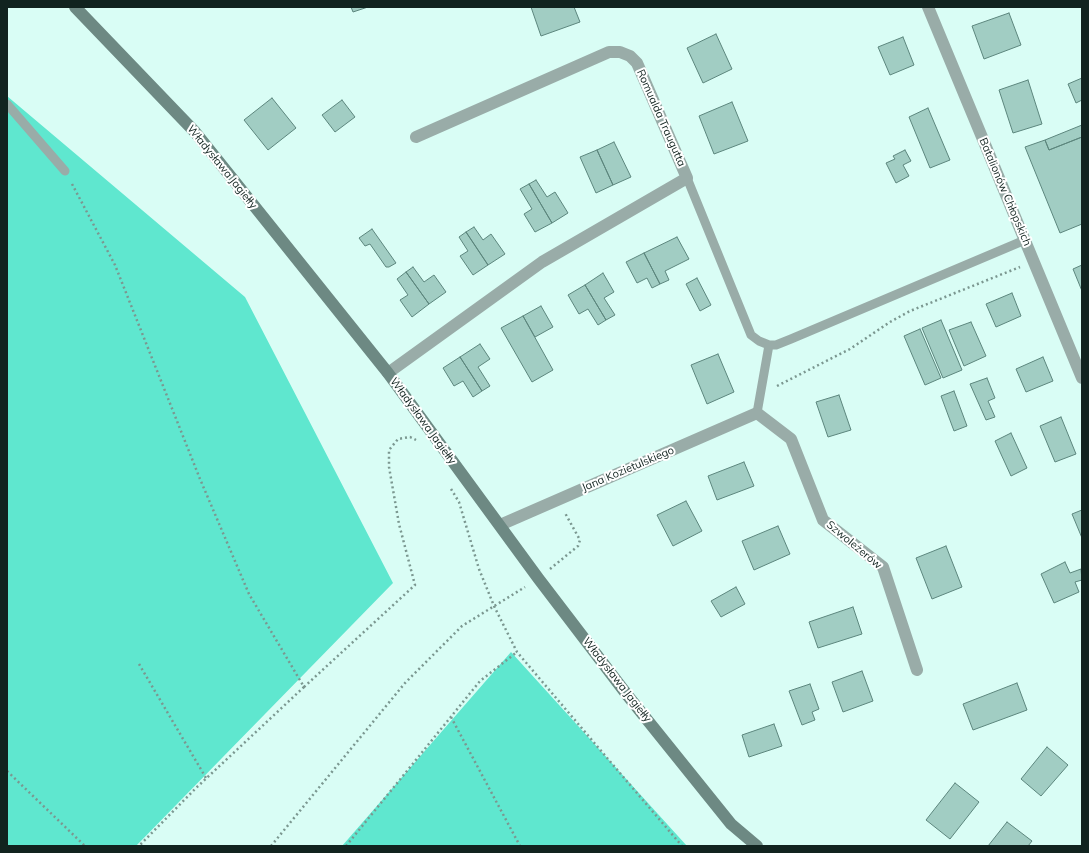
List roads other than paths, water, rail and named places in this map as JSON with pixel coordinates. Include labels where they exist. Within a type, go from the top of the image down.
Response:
[{"type":"main road","name":"Władysława Jagiełły","points":[[75,7],[195,132],[388,373],[538,578],[628,696],[731,824],[757,846]]},
{"type":"street","name":"Batalionów Chłopskich","points":[[928,7],[1082,378]]},
{"type":"street","name":"Romualda Traugutta","points":[[388,373],[542,262],[687,178],[637,63],[630,56],[620,52],[609,52],[416,137]]},
{"type":"street","name":"Jana Kozietulskiego","points":[[500,525],[757,413]]},
{"type":"street","name":"Szwoleżerów","points":[[757,413],[791,439],[823,520],[883,567],[917,670]]},
{"type":"lane","points":[[7,104],[65,171]]},
{"type":"lane","points":[[687,178],[751,335],[769,346],[776,346],[1025,240]]},
{"type":"lane","points":[[757,413],[769,346]]}]
